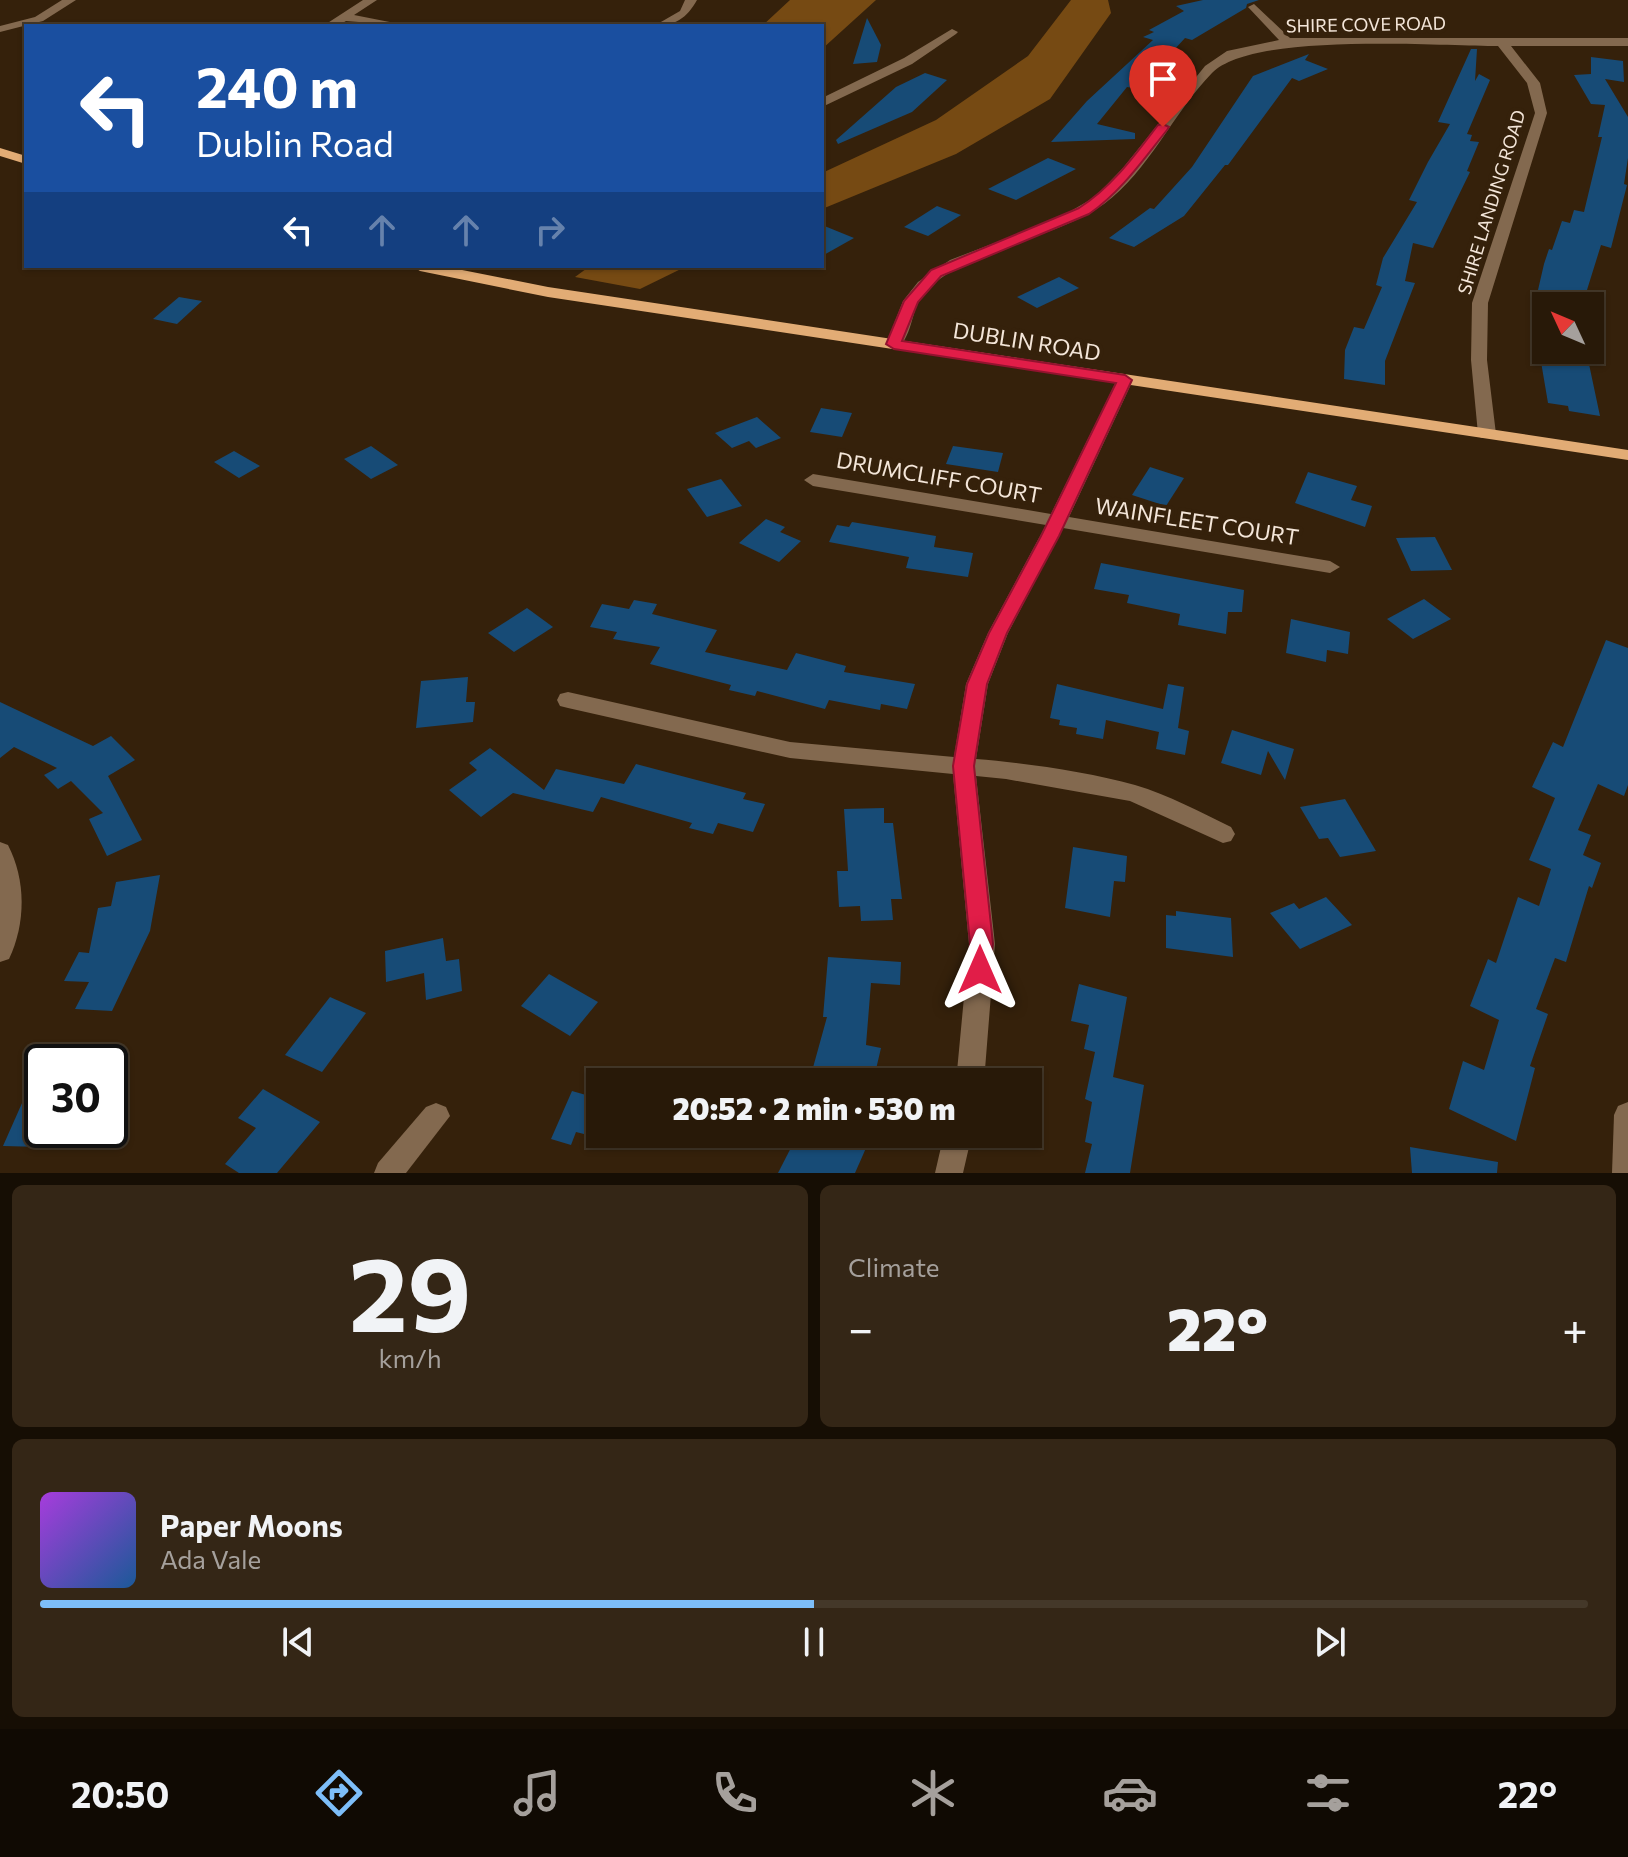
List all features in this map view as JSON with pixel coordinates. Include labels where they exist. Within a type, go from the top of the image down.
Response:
[{"type":"main road","points":[[0,152],[24,159]]},
{"type":"main road","name":"DUBLIN ROAD","points":[[431,268],[548,292],[1628,455]]},
{"type":"street","points":[[0,29],[39,19],[70,0]]},
{"type":"street","points":[[332,24],[371,0]]},
{"type":"street","points":[[664,24],[684,13],[691,0]]},
{"type":"street","points":[[1254,7],[1287,42]]},
{"type":"street","points":[[344,17],[391,24]]},
{"type":"street","points":[[824,102],[908,61],[952,32]]},
{"type":"street","name":"SHIRE COVE ROAD","points":[[894,344],[911,301],[936,273],[1062,222],[1092,206],[1128,171],[1209,69],[1231,54],[1287,42],[1628,42]]},
{"type":"street","name":"SHIRE LANDING ROAD","points":[[1487,434],[1479,360],[1480,303],[1541,113],[1536,86],[1501,42]]},
{"type":"street","points":[[971,1068],[982,944],[964,766],[977,684],[998,633],[1125,380]]},
{"type":"street","name":"DRUMCLIFF COURT","points":[[813,480],[1056,522]]},
{"type":"street","name":"WAINFLEET COURT","points":[[1056,522],[1330,567]]},
{"type":"street","points":[[568,700],[790,750],[964,766],[1132,793],[1172,808],[1223,834]]},
{"type":"street","points":[[0,852],[9,875],[11,903],[0,951]]},
{"type":"street","points":[[1626,1173],[1628,1115]]},
{"type":"street","points":[[388,1173],[436,1116]]},
{"type":"street","points":[[949,1173],[955,1148]]},
{"type":"shaded area","points":[[790,0],[876,0],[824,47],[824,24],[764,24]]},
{"type":"shaded area","points":[[1071,0],[1108,0],[1111,13],[1050,99],[956,154],[824,208],[824,172],[936,120],[1028,56]]},
{"type":"shaded area","points":[[587,268],[683,268],[640,289],[575,277]]},
{"type":"building","points":[[1203,0],[1259,0],[1247,4],[1246,8],[1192,40],[1185,38],[1138,89],[1127,87],[1097,124],[1135,133],[1135,139],[1051,142],[1087,101],[1153,40],[1143,37],[1154,32],[1149,30],[1184,11],[1176,6]]},
{"type":"building","points":[[867,18],[881,45],[877,62],[853,64]]},
{"type":"building","points":[[1471,49],[1477,49],[1475,81],[1479,74],[1490,80],[1467,134],[1472,135],[1470,141],[1479,142],[1467,171],[1470,172],[1433,248],[1413,243],[1405,281],[1415,283],[1385,361],[1385,385],[1344,379],[1345,350],[1354,327],[1364,329],[1382,287],[1376,285],[1383,258],[1417,202],[1409,200],[1450,124],[1438,122]]},
{"type":"building","points":[[1309,54],[1305,60],[1328,69],[1299,81],[1292,78],[1228,165],[1184,216],[1134,247],[1109,238],[1150,208],[1154,209],[1192,167],[1253,76]]},
{"type":"building","points":[[1591,57],[1623,61],[1624,82],[1605,79],[1628,117],[1628,158],[1624,184],[1627,185],[1611,248],[1601,245],[1586,292],[1538,292],[1549,249],[1552,250],[1562,221],[1570,223],[1574,210],[1584,212],[1602,137],[1598,137],[1605,105],[1591,104],[1574,75],[1591,74]]},
{"type":"building","points":[[925,73],[947,80],[912,112],[838,144],[836,140],[896,87]]},
{"type":"building","points":[[1048,158],[1076,169],[1016,200],[988,189]]},
{"type":"building","points":[[937,206],[961,215],[928,236],[904,227]]},
{"type":"building","points":[[824,226],[854,238],[824,255]]},
{"type":"building","points":[[1059,277],[1079,288],[1037,308],[1017,297]]},
{"type":"building","points":[[179,297],[202,301],[177,324],[153,319]]},
{"type":"building","points":[[1541,364],[1589,364],[1600,416],[1569,411],[1568,406],[1548,403]]},
{"type":"building","points":[[821,408],[852,413],[842,437],[810,432]]},
{"type":"building","points":[[757,417],[781,438],[756,448],[749,441],[732,448],[715,433]]},
{"type":"building","points":[[371,446],[398,465],[371,479],[344,459]]},
{"type":"building","points":[[953,446],[1003,453],[998,472],[946,464]]},
{"type":"building","points":[[234,451],[260,466],[239,478],[214,462]]},
{"type":"building","points":[[1150,467],[1184,478],[1166,506],[1132,495]]},
{"type":"building","points":[[1308,472],[1357,486],[1351,500],[1372,506],[1365,527],[1295,503]]},
{"type":"building","points":[[721,479],[742,506],[707,517],[687,489]]},
{"type":"building","points":[[766,519],[785,527],[780,532],[801,541],[779,562],[739,543]]},
{"type":"building","points":[[852,522],[936,536],[934,547],[973,553],[968,577],[906,568],[909,557],[829,542],[837,525],[849,527]]},
{"type":"building","points":[[1435,537],[1452,570],[1411,571],[1396,538]]},
{"type":"building","points":[[1101,563],[1244,590],[1242,612],[1228,612],[1226,634],[1178,625],[1180,614],[1127,603],[1129,595],[1094,589]]},
{"type":"building","points":[[1424,599],[1451,619],[1413,639],[1387,619]]},
{"type":"building","points":[[634,600],[657,604],[652,614],[717,630],[705,652],[787,670],[796,653],[846,666],[844,672],[915,684],[907,709],[881,704],[880,710],[829,700],[825,709],[757,691],[755,696],[729,690],[731,685],[650,664],[660,647],[613,639],[617,632],[590,627],[602,604],[629,609]]},
{"type":"building","points":[[527,608],[553,627],[514,652],[488,633]]},
{"type":"building","points":[[1291,619],[1350,632],[1348,654],[1327,650],[1326,662],[1286,653]]},
{"type":"building","points":[[1606,640],[1628,648],[1628,785],[1624,796],[1598,784],[1578,830],[1591,835],[1583,855],[1601,863],[1592,888],[1589,886],[1566,962],[1555,958],[1536,1009],[1548,1014],[1530,1066],[1535,1068],[1516,1141],[1449,1109],[1463,1061],[1484,1070],[1499,1020],[1470,1006],[1488,959],[1496,963],[1518,897],[1539,906],[1551,869],[1529,860],[1555,798],[1532,787],[1553,742],[1563,747]]},
{"type":"building","points":[[468,677],[466,702],[475,702],[473,722],[416,728],[421,681]]},
{"type":"building","points":[[1057,684],[1163,709],[1168,684],[1184,687],[1178,728],[1189,731],[1185,755],[1156,749],[1159,732],[1106,720],[1103,739],[1076,734],[1077,728],[1059,725],[1060,720],[1050,718]]},
{"type":"building","points":[[0,702],[93,746],[111,736],[135,760],[108,776],[142,840],[107,856],[89,819],[103,813],[71,781],[58,789],[44,775],[57,768],[14,747],[0,758]]},
{"type":"building","points":[[1232,730],[1294,749],[1285,780],[1268,751],[1261,775],[1221,763]]},
{"type":"building","points":[[490,748],[544,790],[556,769],[624,784],[636,764],[746,793],[743,799],[765,804],[753,832],[718,823],[713,834],[689,828],[692,823],[601,797],[593,812],[513,793],[481,817],[449,790],[477,770],[469,763]]},
{"type":"building","points":[[1345,799],[1376,851],[1340,857],[1328,838],[1319,839],[1300,807]]},
{"type":"building","points":[[884,808],[884,823],[893,823],[902,899],[891,899],[893,920],[861,921],[860,906],[839,907],[837,871],[848,871],[844,809]]},
{"type":"building","points":[[1073,847],[1127,856],[1125,882],[1114,881],[1110,917],[1065,908]]},
{"type":"building","points":[[160,875],[150,931],[112,1011],[75,1009],[89,982],[64,981],[79,952],[89,953],[98,908],[111,906],[116,882]]},
{"type":"building","points":[[1326,897],[1352,925],[1300,949],[1270,913],[1294,903],[1299,909]]},
{"type":"building","points":[[1176,911],[1231,918],[1233,957],[1166,948],[1166,915],[1176,916]]},
{"type":"building","points":[[443,938],[446,961],[459,959],[462,991],[426,1000],[424,973],[386,982],[385,951]]},
{"type":"building","points":[[828,957],[901,962],[900,985],[871,983],[866,1045],[881,1048],[876,1068],[813,1068],[827,1017],[823,1017]]},
{"type":"building","points":[[549,974],[598,1002],[570,1036],[521,1006]]},
{"type":"building","points":[[1079,984],[1127,997],[1113,1077],[1144,1085],[1130,1173],[1085,1173],[1092,1144],[1085,1142],[1092,1102],[1085,1099],[1095,1052],[1084,1049],[1089,1025],[1071,1021]]},
{"type":"building","points":[[330,997],[366,1013],[322,1072],[285,1055]]},
{"type":"building","points":[[263,1089],[320,1122],[277,1173],[239,1173],[225,1164],[256,1128],[238,1118]]},
{"type":"building","points":[[572,1091],[586,1095],[586,1134],[576,1132],[571,1145],[551,1139]]},
{"type":"building","points":[[24,1099],[24,1147],[3,1146]]},
{"type":"building","points":[[1410,1147],[1498,1162],[1497,1173],[1412,1173]]},
{"type":"building","points":[[791,1148],[866,1148],[855,1173],[778,1173]]},
{"type":"route","points":[[980,970],[982,944],[964,766],[965,744],[977,684],[998,633],[1050,536],[1125,380],[894,344],[911,301],[936,273],[1084,211],[1100,200],[1128,171],[1163,127]]}]
